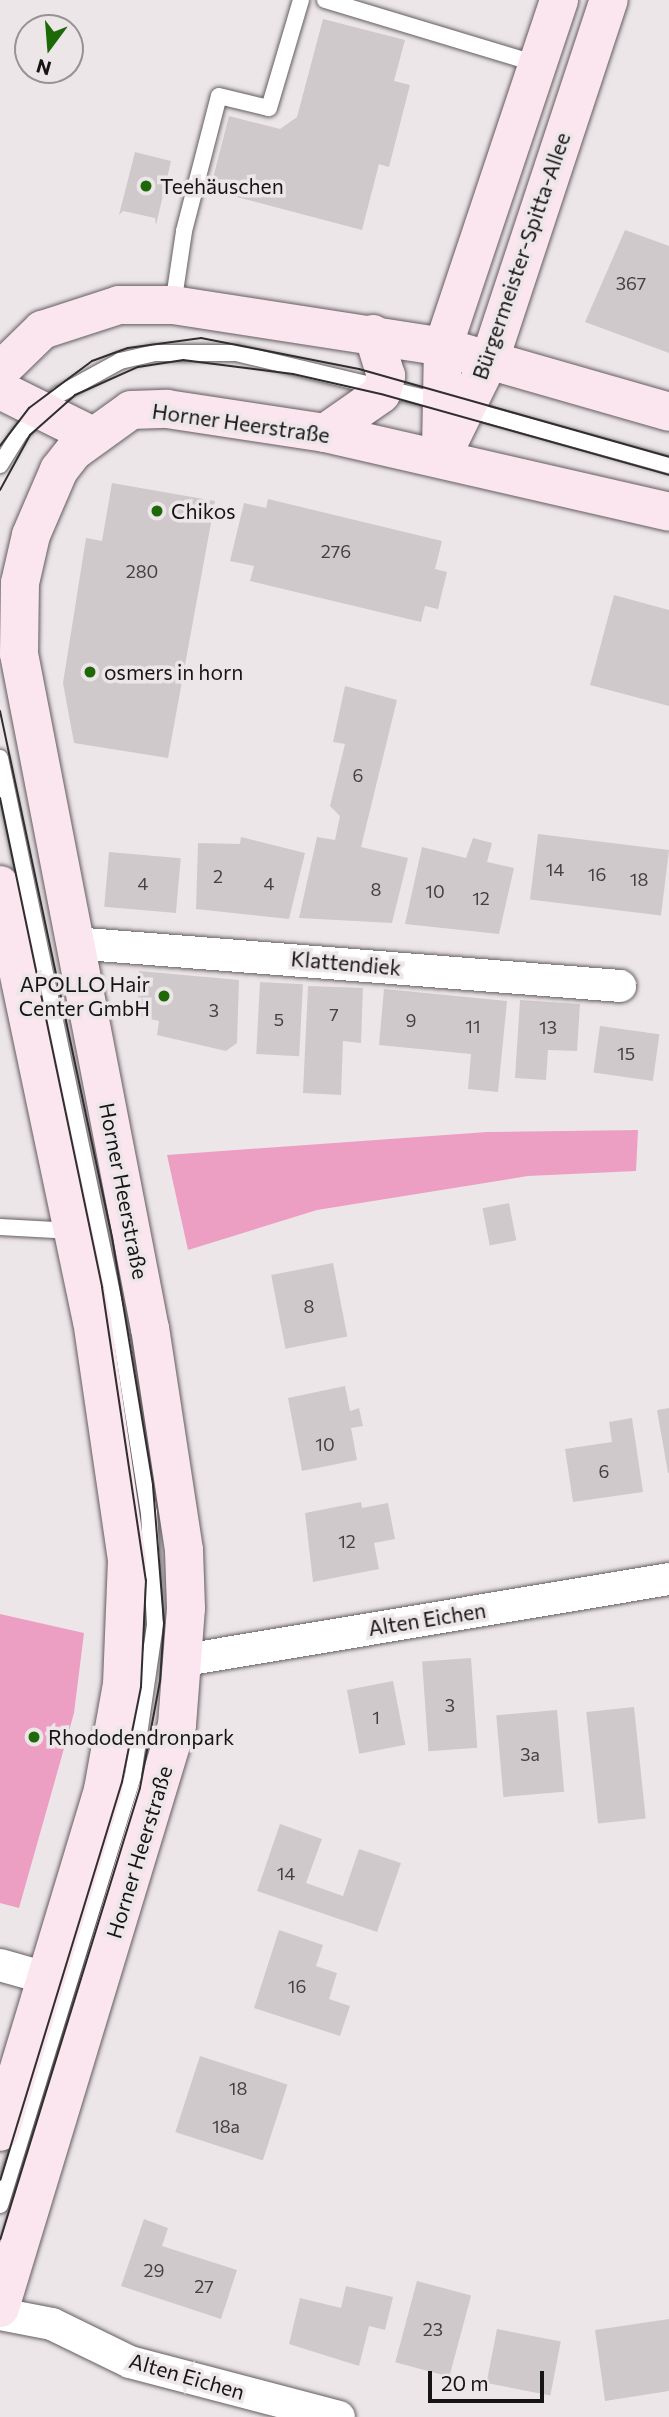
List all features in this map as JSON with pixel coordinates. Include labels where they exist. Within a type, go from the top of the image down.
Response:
[{"type":"main road","name":"Bürgermeister-Spitta-Allee","points":[[442,456],[453,405],[443,347],[559,0]]},
{"type":"main road","name":"Bürgermeister-Spitta-Allee","points":[[453,405],[490,359],[609,0]]},
{"type":"main road","points":[[0,371],[42,330],[119,305],[173,305],[443,347],[669,412]]},
{"type":"main road","points":[[325,433],[359,413],[385,386],[373,334]]},
{"type":"main road","points":[[0,390],[38,414],[91,435]]},
{"type":"main road","name":"Horner Heerstraße","points":[[0,2308],[161,1785],[177,1725],[185,1660],[184,1550],[161,1398],[37,766],[16,617],[22,571],[41,510],[59,470],[91,435],[131,410],[167,409],[325,433],[442,456],[669,512]]},
{"type":"main road","points":[[0,885],[92,1321],[127,1560],[122,1684],[103,1790],[49,1979],[0,2132]]},
{"type":"street","name":"Klattendiek","points":[[73,943],[620,986]]},
{"type":"street","name":"Alten Eichen","points":[[185,1660],[669,1579]]},
{"type":"street","points":[[0,1965],[49,1979]]},
{"type":"street","name":"Alten Eichen","points":[[0,2314],[52,2324],[130,2362],[339,2417]]},
{"type":"lane","points":[[173,305],[184,231],[219,96],[268,108],[302,0]]},
{"type":"lane","points":[[326,0],[537,64]]},
{"type":"lane","points":[[0,465],[38,414],[79,380],[120,361],[193,349],[248,355],[385,386],[669,465]]},
{"type":"lane","points":[[0,758],[122,1341],[149,1513],[155,1625],[133,1776],[0,2205]]},
{"type":"lane","points":[[0,1227],[73,1231]]},
{"type":"shaded area","points":[[638,1130],[636,1171],[528,1176],[317,1210],[188,1250],[167,1155],[487,1132]]},
{"type":"shaded area","name":"Rhododendronpark","points":[[0,1614],[84,1633],[74,1713],[19,1908],[0,1903]]},
{"type":"building","points":[[323,19],[405,40],[394,81],[410,85],[389,167],[379,164],[362,230],[210,190],[229,116],[280,129],[297,117]]},
{"type":"building","name":"Teehäuschen","points":[[135,152],[171,161],[156,225],[155,218],[123,211],[119,215]]},
{"type":"building","points":[[625,230],[669,246],[669,353],[585,322]]},
{"type":"building","points":[[112,483],[215,501],[168,758],[74,743],[63,683],[86,538],[102,541]]},
{"type":"building","points":[[268,499],[442,541],[435,569],[447,572],[438,609],[425,606],[421,622],[250,581],[254,566],[230,561],[244,503],[266,508]]},
{"type":"building","points":[[614,595],[669,610],[669,706],[590,685]]},
{"type":"building","points":[[345,686],[397,700],[361,847],[408,858],[392,923],[299,918],[317,837],[335,840],[340,816],[330,806],[345,744],[333,742]]},
{"type":"building","points":[[538,834],[669,850],[661,916],[530,900]]},
{"type":"building","points":[[241,837],[305,853],[289,919],[196,909],[198,843],[240,844]]},
{"type":"building","points":[[473,838],[492,843],[487,862],[514,868],[499,934],[405,924],[422,847],[466,858]]},
{"type":"building","points":[[109,852],[181,858],[176,913],[104,907]]},
{"type":"building","points":[[139,971],[239,980],[237,1043],[226,1051],[157,1035],[159,1021],[137,1016]]},
{"type":"building","points":[[260,982],[303,984],[299,1056],[256,1054]]},
{"type":"building","points":[[308,986],[363,988],[361,1043],[343,1041],[341,1095],[303,1093]]},
{"type":"building","points":[[384,989],[507,1001],[498,1092],[468,1089],[471,1054],[379,1045]]},
{"type":"building","points":[[520,1000],[580,1004],[577,1051],[548,1050],[546,1080],[515,1078]]},
{"type":"building","points":[[600,1026],[659,1034],[653,1081],[593,1073]]},
{"type":"building","points":[[509,1203],[516,1240],[490,1245],[482,1208]]},
{"type":"building","points":[[333,1263],[347,1337],[285,1349],[271,1275]]},
{"type":"building","points":[[345,1386],[350,1411],[359,1408],[363,1426],[351,1428],[357,1460],[302,1471],[288,1398]]},
{"type":"building","points":[[669,1408],[669,1473],[668,1473],[657,1410]]},
{"type":"building","points":[[632,1418],[643,1492],[573,1502],[565,1449],[612,1442],[609,1422]]},
{"type":"building","points":[[361,1502],[362,1508],[388,1503],[395,1539],[374,1543],[379,1569],[313,1582],[305,1513]]},
{"type":"building","points":[[471,1658],[477,1748],[428,1751],[422,1661]]},
{"type":"building","points":[[393,1681],[405,1745],[359,1754],[347,1690]]},
{"type":"building","points":[[634,1707],[646,1818],[598,1823],[586,1712]]},
{"type":"building","points":[[557,1710],[564,1792],[503,1797],[496,1715]]},
{"type":"building","points":[[280,1824],[322,1839],[306,1883],[343,1896],[359,1849],[401,1863],[377,1932],[257,1891]]},
{"type":"building","points":[[279,1930],[323,1945],[316,1966],[337,1973],[329,1999],[350,2006],[340,2036],[254,2008]]},
{"type":"building","points":[[200,2056],[287,2084],[263,2161],[175,2132]]},
{"type":"building","points":[[144,2219],[168,2228],[162,2246],[237,2270],[221,2319],[121,2286]]},
{"type":"building","points":[[417,2281],[471,2295],[449,2377],[395,2362]]},
{"type":"building","points":[[346,2286],[393,2297],[385,2330],[369,2326],[359,2366],[289,2344],[300,2298],[341,2308]]},
{"type":"building","points":[[669,2319],[669,2391],[605,2401],[595,2330]]},
{"type":"building","points":[[497,2329],[561,2341],[550,2395],[487,2383]]},
{"type":"tram line","points":[[0,446],[29,408],[92,361],[128,348],[201,338],[359,369],[669,457]]},
{"type":"tram line","points":[[0,490],[30,435],[75,395],[138,367],[183,360],[293,374],[381,394],[669,475]]},
{"type":"tram line","points":[[0,711],[112,1237],[153,1486],[164,1623],[160,1681],[140,1788],[0,2239]]},
{"type":"tram line","points":[[0,798],[102,1287],[146,1580],[141,1687],[122,1782],[0,2180]]},
{"type":"place","name":"Teehäuschen","points":[[146,186]]},
{"type":"place","name":"Chikos","points":[[157,511]]},
{"type":"place","name":"osmers in horn","points":[[90,672]]},
{"type":"place","name":"APOLLO Hair Center GmbH","points":[[164,996]]},
{"type":"place","name":"Rhododendronpark","points":[[34,1737]]}]
